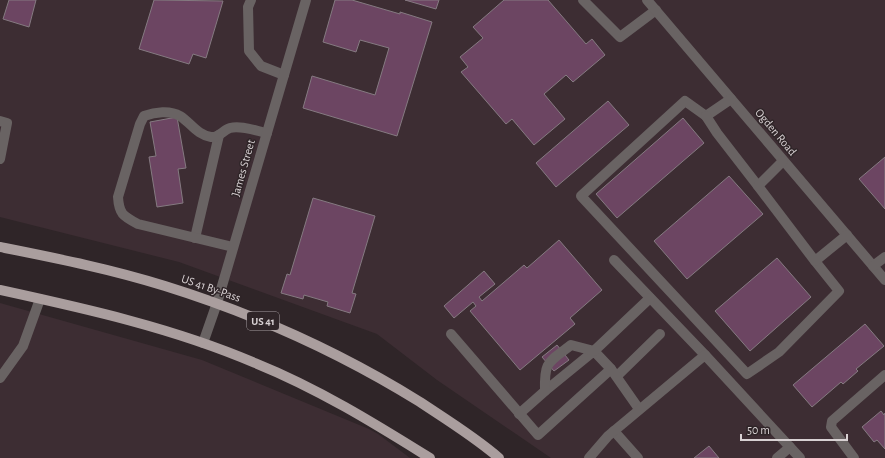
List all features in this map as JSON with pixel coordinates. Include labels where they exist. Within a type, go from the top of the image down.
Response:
[{"type":"main road","name":"US 41 By-Pass","points":[[0,247],[108,270],[164,285],[216,303],[291,333],[390,384],[447,420],[500,458]]},
{"type":"main road","points":[[0,290],[144,324],[203,343],[256,363],[310,388],[355,412],[430,458]]},
{"type":"street","points":[[251,0],[248,8],[249,51],[262,66],[284,75]]},
{"type":"street","name":"James Street","points":[[203,343],[233,248],[306,0]]},
{"type":"street","points":[[583,0],[620,37],[656,10]]},
{"type":"street","name":"Ogden Road","points":[[647,0],[885,280]]},
{"type":"street","points":[[706,116],[731,98]]},
{"type":"street","points":[[685,101],[706,116],[717,133],[758,186],[839,291],[778,352],[747,374],[581,196],[685,101]]},
{"type":"street","points":[[233,248],[138,224],[124,216],[119,208],[118,197],[140,124],[144,116],[155,112],[179,116],[200,134],[212,137],[219,135],[228,128],[237,127],[267,133]]},
{"type":"street","points":[[0,122],[6,123],[0,159]]},
{"type":"street","points":[[195,238],[219,135]]},
{"type":"street","points":[[758,186],[784,161]]},
{"type":"street","points":[[815,261],[846,235]]},
{"type":"street","points":[[873,266],[885,257]]},
{"type":"street","points":[[614,260],[705,355],[800,458]]},
{"type":"street","points":[[519,414],[594,351],[650,298]]},
{"type":"street","points":[[0,378],[23,346],[40,299]]},
{"type":"street","points":[[451,334],[538,435],[660,334]]},
{"type":"street","points":[[545,392],[545,373],[548,363],[571,345],[594,351],[614,372],[640,410]]},
{"type":"street","points":[[590,458],[608,436],[705,355]]},
{"type":"street","points":[[840,458],[852,455],[831,427],[832,421],[885,375]]},
{"type":"street","points":[[614,431],[638,458]]},
{"type":"street","points":[[777,458],[790,447]]},
{"type":"shaded area","points":[[0,0],[885,0],[885,458],[551,458],[437,380],[377,334],[179,262],[0,217]]},
{"type":"shaded area","points":[[0,303],[202,360],[369,429],[410,458],[0,458]]},
{"type":"building","points":[[9,0],[36,0],[29,27],[3,19]]},
{"type":"building","points":[[154,0],[223,1],[206,58],[193,54],[189,64],[139,49]]},
{"type":"building","points":[[335,0],[352,0],[432,22],[397,136],[303,108],[312,76],[375,95],[389,48],[360,40],[356,52],[323,42]]},
{"type":"building","points":[[405,0],[439,0],[436,9]]},
{"type":"building","points":[[504,0],[548,0],[586,44],[592,39],[605,55],[573,82],[566,75],[544,94],[565,119],[534,145],[512,119],[506,124],[461,72],[468,67],[460,57],[483,38],[473,27]]},
{"type":"building","points":[[608,101],[629,125],[556,187],[536,163]]},
{"type":"building","points":[[177,117],[186,168],[178,169],[183,203],[157,207],[149,157],[156,156],[150,122]]},
{"type":"building","points":[[683,118],[704,143],[617,218],[596,194]]},
{"type":"building","points":[[885,157],[885,209],[859,179]]},
{"type":"building","points":[[729,176],[763,214],[687,279],[654,241]]},
{"type":"building","points":[[313,198],[375,216],[352,293],[356,294],[350,313],[327,306],[328,302],[304,295],[303,299],[281,293],[287,274],[290,275]]},
{"type":"building","points":[[559,240],[602,290],[570,318],[575,324],[520,370],[470,311],[476,306],[473,302],[454,318],[444,306],[484,271],[495,284],[479,297],[482,301],[524,265],[527,268]]},
{"type":"building","points":[[777,258],[811,297],[750,351],[715,311]]},
{"type":"building","points":[[865,324],[884,346],[856,369],[858,371],[843,384],[841,382],[812,407],[793,385]]},
{"type":"building","points":[[557,345],[569,360],[554,371],[542,357]]},
{"type":"building","points":[[881,411],[884,415],[885,413],[885,449],[877,440],[874,442],[862,427]]},
{"type":"building","points":[[709,446],[719,458],[694,458]]}]
